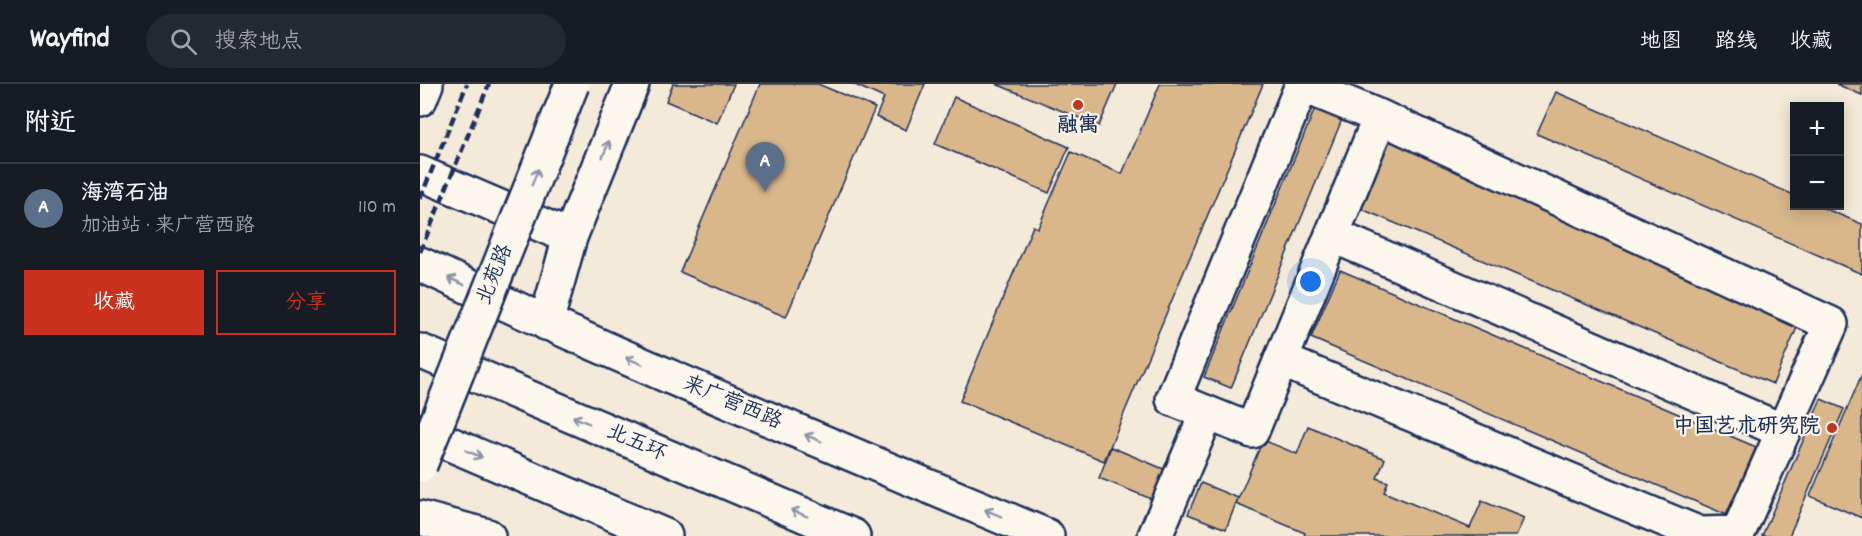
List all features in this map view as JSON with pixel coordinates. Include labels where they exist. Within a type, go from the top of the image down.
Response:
[{"type":"main road","points":[[420,99],[426,84]]},
{"type":"main road","name":"北苑路","points":[[420,465],[572,84]]},
{"type":"main road","points":[[546,323],[570,237],[632,84]]},
{"type":"main road","points":[[1281,360],[1700,534],[1738,533],[1831,324],[1380,117],[1302,85],[1173,399],[1252,431],[1380,117]]},
{"type":"main road","points":[[420,173],[570,237]]},
{"type":"main road","points":[[1332,235],[1783,431]]},
{"type":"main road","name":"来广营西路","points":[[420,264],[546,323],[767,419],[1047,536]]},
{"type":"main road","name":"北五环","points":[[420,351],[853,536]]},
{"type":"main road","points":[[1155,536],[1207,412]]},
{"type":"main road","points":[[420,431],[665,536]]},
{"type":"main road","points":[[420,518],[488,536]]},
{"type":"main road","points":[[420,531],[434,536]]},
{"type":"building","points":[[673,84],[734,84],[717,123],[666,101]]},
{"type":"building","points":[[760,84],[818,84],[875,108],[786,317],[680,272]]},
{"type":"building","points":[[853,84],[925,84],[906,130],[876,117],[884,98]]},
{"type":"building","name":"融寓","points":[[996,84],[1117,84],[1099,126]]},
{"type":"building","points":[[1160,84],[1263,84],[1104,461],[960,401],[1033,226],[1038,228],[1071,152],[1122,174]]},
{"type":"building","points":[[1836,84],[1862,84],[1862,95]]},
{"type":"building","points":[[1556,92],[1790,193],[1790,210],[1829,210],[1862,224],[1862,274],[1537,134]]},
{"type":"building","points":[[954,97],[1069,147],[1049,193],[935,144]]},
{"type":"building","points":[[1316,106],[1343,117],[1231,388],[1204,377]]},
{"type":"building","points":[[1386,139],[1802,316],[1773,384],[1357,207]]},
{"type":"building","points":[[1340,270],[1756,447],[1727,515],[1311,338]]},
{"type":"building","points":[[1862,374],[1862,518],[1810,496]]},
{"type":"building","points":[[1821,399],[1844,409],[1789,536],[1762,536]]},
{"type":"building","points":[[1308,426],[1385,459],[1377,478],[1388,482],[1384,492],[1470,528],[1482,501],[1524,518],[1516,536],[1304,536],[1305,533],[1236,504],[1263,440],[1297,454]]},
{"type":"building","points":[[1111,447],[1166,470],[1154,500],[1099,478]]},
{"type":"building","points":[[1201,483],[1238,498],[1226,529],[1188,514]]},
{"type":"railway","points":[[420,199],[467,84]]},
{"type":"railway","points":[[420,252],[489,84]]},
{"type":"place","name":"融寓","points":[[1078,105]]},
{"type":"place","name":"海湾石油","points":[[765,192]]},
{"type":"place","name":"中国艺术研究院","points":[[1832,428]]}]
